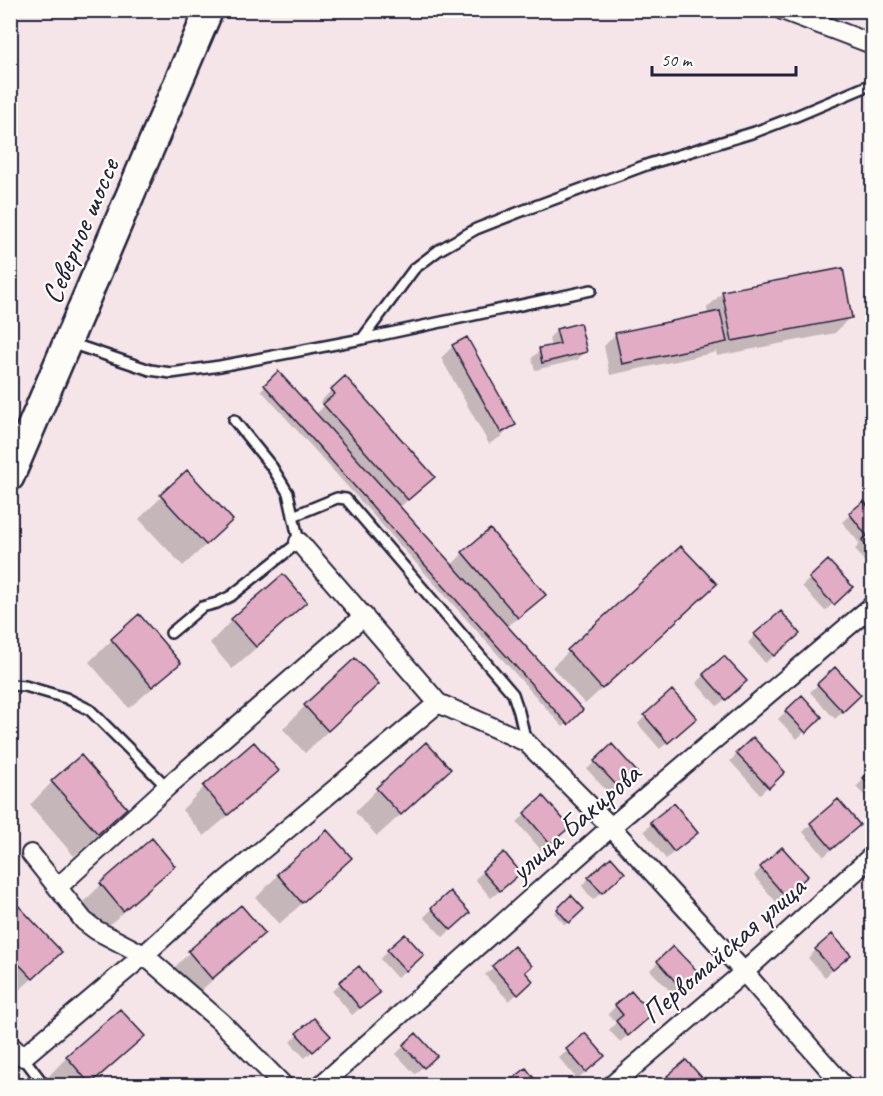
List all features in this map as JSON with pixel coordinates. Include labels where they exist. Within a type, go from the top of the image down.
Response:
[{"type":"main road","name":"Северное шоссе","points":[[10,477],[209,10]]},
{"type":"street","points":[[782,10],[873,45]]},
{"type":"street","points":[[298,542],[438,703],[526,742],[611,827],[744,972],[844,1086]]},
{"type":"street","name":"улица Бакирова","points":[[320,1086],[611,827],[873,606]]},
{"type":"street","points":[[58,887],[167,787],[364,616]]},
{"type":"street","points":[[17,1051],[144,955],[224,882],[438,703]]},
{"type":"street","points":[[31,854],[84,921],[96,930],[144,955],[221,1022],[284,1086]]},
{"type":"street","name":"Первомайская улица","points":[[611,1086],[744,972],[873,856]]},
{"type":"lane","points":[[362,339],[414,269],[439,250],[476,229],[649,164],[755,132],[873,84]]},
{"type":"lane","points":[[68,342],[150,370],[171,373],[362,339],[591,290]]},
{"type":"lane","points":[[171,633],[202,607],[231,596],[298,542],[288,493],[272,467],[234,420]]},
{"type":"lane","points":[[293,516],[337,498],[346,499],[513,694],[526,742]]},
{"type":"lane","points":[[10,685],[25,686],[66,698],[90,710],[167,787]]},
{"type":"lane","points":[[17,1051],[45,1086]]},
{"type":"building","points":[[843,268],[852,318],[732,341],[722,291]]},
{"type":"building","points":[[720,311],[727,342],[622,364],[615,333]]},
{"type":"building","points":[[580,323],[587,352],[542,363],[539,348],[560,344],[556,329]]},
{"type":"building","points":[[467,337],[516,425],[501,433],[452,345]]},
{"type":"building","points":[[278,371],[583,710],[568,725],[264,385]]},
{"type":"building","points":[[345,376],[435,477],[408,500],[323,404],[335,394],[331,389]]},
{"type":"building","points":[[187,470],[233,520],[206,545],[160,495]]},
{"type":"building","points":[[864,501],[872,512],[872,555],[862,540],[867,536],[849,513]]},
{"type":"building","points":[[490,529],[546,595],[518,618],[462,552]]},
{"type":"building","points":[[681,546],[717,584],[602,689],[567,650]]},
{"type":"building","points":[[828,560],[853,587],[834,605],[809,578]]},
{"type":"building","points":[[283,574],[307,602],[256,647],[231,619]]},
{"type":"building","points":[[781,611],[800,634],[774,656],[754,634]]},
{"type":"building","points":[[139,614],[181,663],[152,687],[111,639]]},
{"type":"building","points":[[724,656],[747,681],[726,700],[703,674]]},
{"type":"building","points":[[355,658],[379,684],[328,731],[304,705]]},
{"type":"building","points":[[835,667],[861,695],[843,712],[817,684]]},
{"type":"building","points":[[672,690],[697,718],[668,743],[644,715]]},
{"type":"building","points":[[802,695],[822,717],[806,733],[785,711]]},
{"type":"building","points":[[753,737],[785,772],[769,788],[736,753]]},
{"type":"building","points":[[254,742],[279,771],[228,815],[203,786]]},
{"type":"building","points":[[426,742],[451,769],[401,815],[376,788]]},
{"type":"building","points":[[612,744],[637,772],[619,788],[594,761]]},
{"type":"building","points":[[81,755],[127,808],[98,834],[51,781]]},
{"type":"building","points":[[872,768],[872,788],[863,778]]},
{"type":"building","points":[[543,796],[570,827],[550,844],[524,813]]},
{"type":"building","points":[[838,799],[860,825],[832,849],[810,823]]},
{"type":"building","points":[[674,803],[698,833],[674,852],[650,822]]},
{"type":"building","points":[[327,830],[352,858],[302,903],[277,874]]},
{"type":"building","points":[[152,838],[175,866],[123,911],[100,883]]},
{"type":"building","points":[[782,847],[808,876],[785,896],[760,867]]},
{"type":"building","points":[[504,852],[521,873],[500,891],[482,871]]},
{"type":"building","points":[[611,857],[625,873],[602,893],[588,877]]},
{"type":"building","points":[[450,891],[470,913],[451,930],[431,908]]},
{"type":"building","points":[[571,895],[584,909],[569,923],[557,909]]},
{"type":"building","points":[[14,901],[62,952],[33,979],[10,955],[10,904]]},
{"type":"building","points":[[241,905],[265,933],[212,979],[188,951]]},
{"type":"building","points":[[405,934],[424,955],[406,971],[387,950]]},
{"type":"building","points":[[832,934],[851,955],[833,970],[815,949]]},
{"type":"building","points":[[514,946],[532,966],[525,972],[533,981],[518,995],[492,966]]},
{"type":"building","points":[[673,946],[698,972],[681,988],[657,961]]},
{"type":"building","points":[[359,966],[380,993],[360,1008],[339,982]]},
{"type":"building","points":[[631,991],[652,1015],[628,1036],[616,1021],[623,1015],[615,1005]]},
{"type":"building","points":[[120,1009],[145,1036],[90,1084],[66,1056]]},
{"type":"building","points":[[314,1018],[331,1036],[313,1052],[296,1033]]},
{"type":"building","points":[[416,1033],[437,1056],[424,1068],[403,1045]]},
{"type":"building","points":[[585,1033],[605,1056],[586,1072],[566,1049]]},
{"type":"building","points":[[686,1060],[707,1083],[705,1086],[676,1086],[667,1076]]},
{"type":"building","points":[[526,1068],[540,1086],[514,1086],[510,1081]]}]
